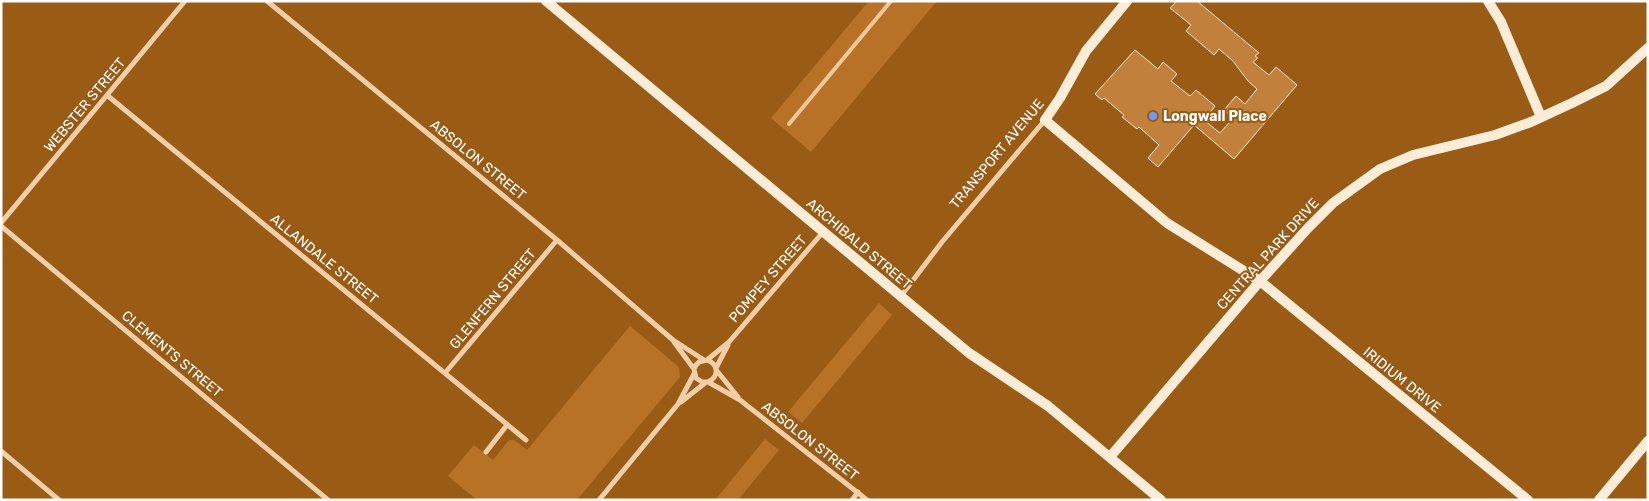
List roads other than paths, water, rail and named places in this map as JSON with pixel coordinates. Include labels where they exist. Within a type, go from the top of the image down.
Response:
[{"type":"street","name":"WEBSTER STREET","points":[[1,225],[185,1]]},
{"type":"street","name":"ABSOLON STREET","points":[[267,1],[557,240],[673,340],[705,360]]},
{"type":"street","name":"ARCHIBALD STREET","points":[[546,1],[969,354],[1048,406],[1161,500]]},
{"type":"street","name":"TRANSPORT AVENUE","points":[[900,296],[942,242],[1045,120],[1060,98],[1086,51],[1126,1]]},
{"type":"street","points":[[1488,1],[1501,22],[1541,117]]},
{"type":"street","name":"CENTRAL PARK DRIVE","points":[[1110,457],[1260,281],[1333,203],[1380,170],[1412,156],[1495,135],[1541,117],[1606,86],[1648,48]]},
{"type":"street","name":"ALLANDALE STREET","points":[[108,96],[526,440]]},
{"type":"street","points":[[1045,120],[1167,223],[1260,281]]},
{"type":"street","name":"CLEMENTS STREET","points":[[1,225],[328,500]]},
{"type":"street","name":"POMPEY STREET","points":[[705,360],[729,342],[823,232]]},
{"type":"street","name":"GLENFERN STREET","points":[[446,373],[557,240]]},
{"type":"street","name":"IRIDIUM DRIVE","points":[[1260,281],[1528,500]]},
{"type":"street","name":"ABSOLON STREET","points":[[673,340],[694,372]]},
{"type":"street","name":"POMPEY STREET","points":[[716,370],[729,342]]},
{"type":"street","points":[[598,500],[678,404],[716,376],[713,363],[705,360],[696,365],[678,404]]},
{"type":"street","name":"ABSOLON STREET","points":[[716,370],[740,400]]},
{"type":"street","points":[[694,372],[698,380],[707,382]]},
{"type":"street","name":"ABSOLON STREET","points":[[707,382],[740,400],[867,500]]},
{"type":"street","points":[[486,452],[508,425]]},
{"type":"street","points":[[1599,500],[1648,441]]},
{"type":"street","points":[[1,452],[59,500]]},
{"type":"street","points":[[852,500],[858,492]]},
{"type":"waterway","points":[[789,124],[891,1]]},
{"type":"place","name":"Longwall Place","points":[[1153,116]]}]
